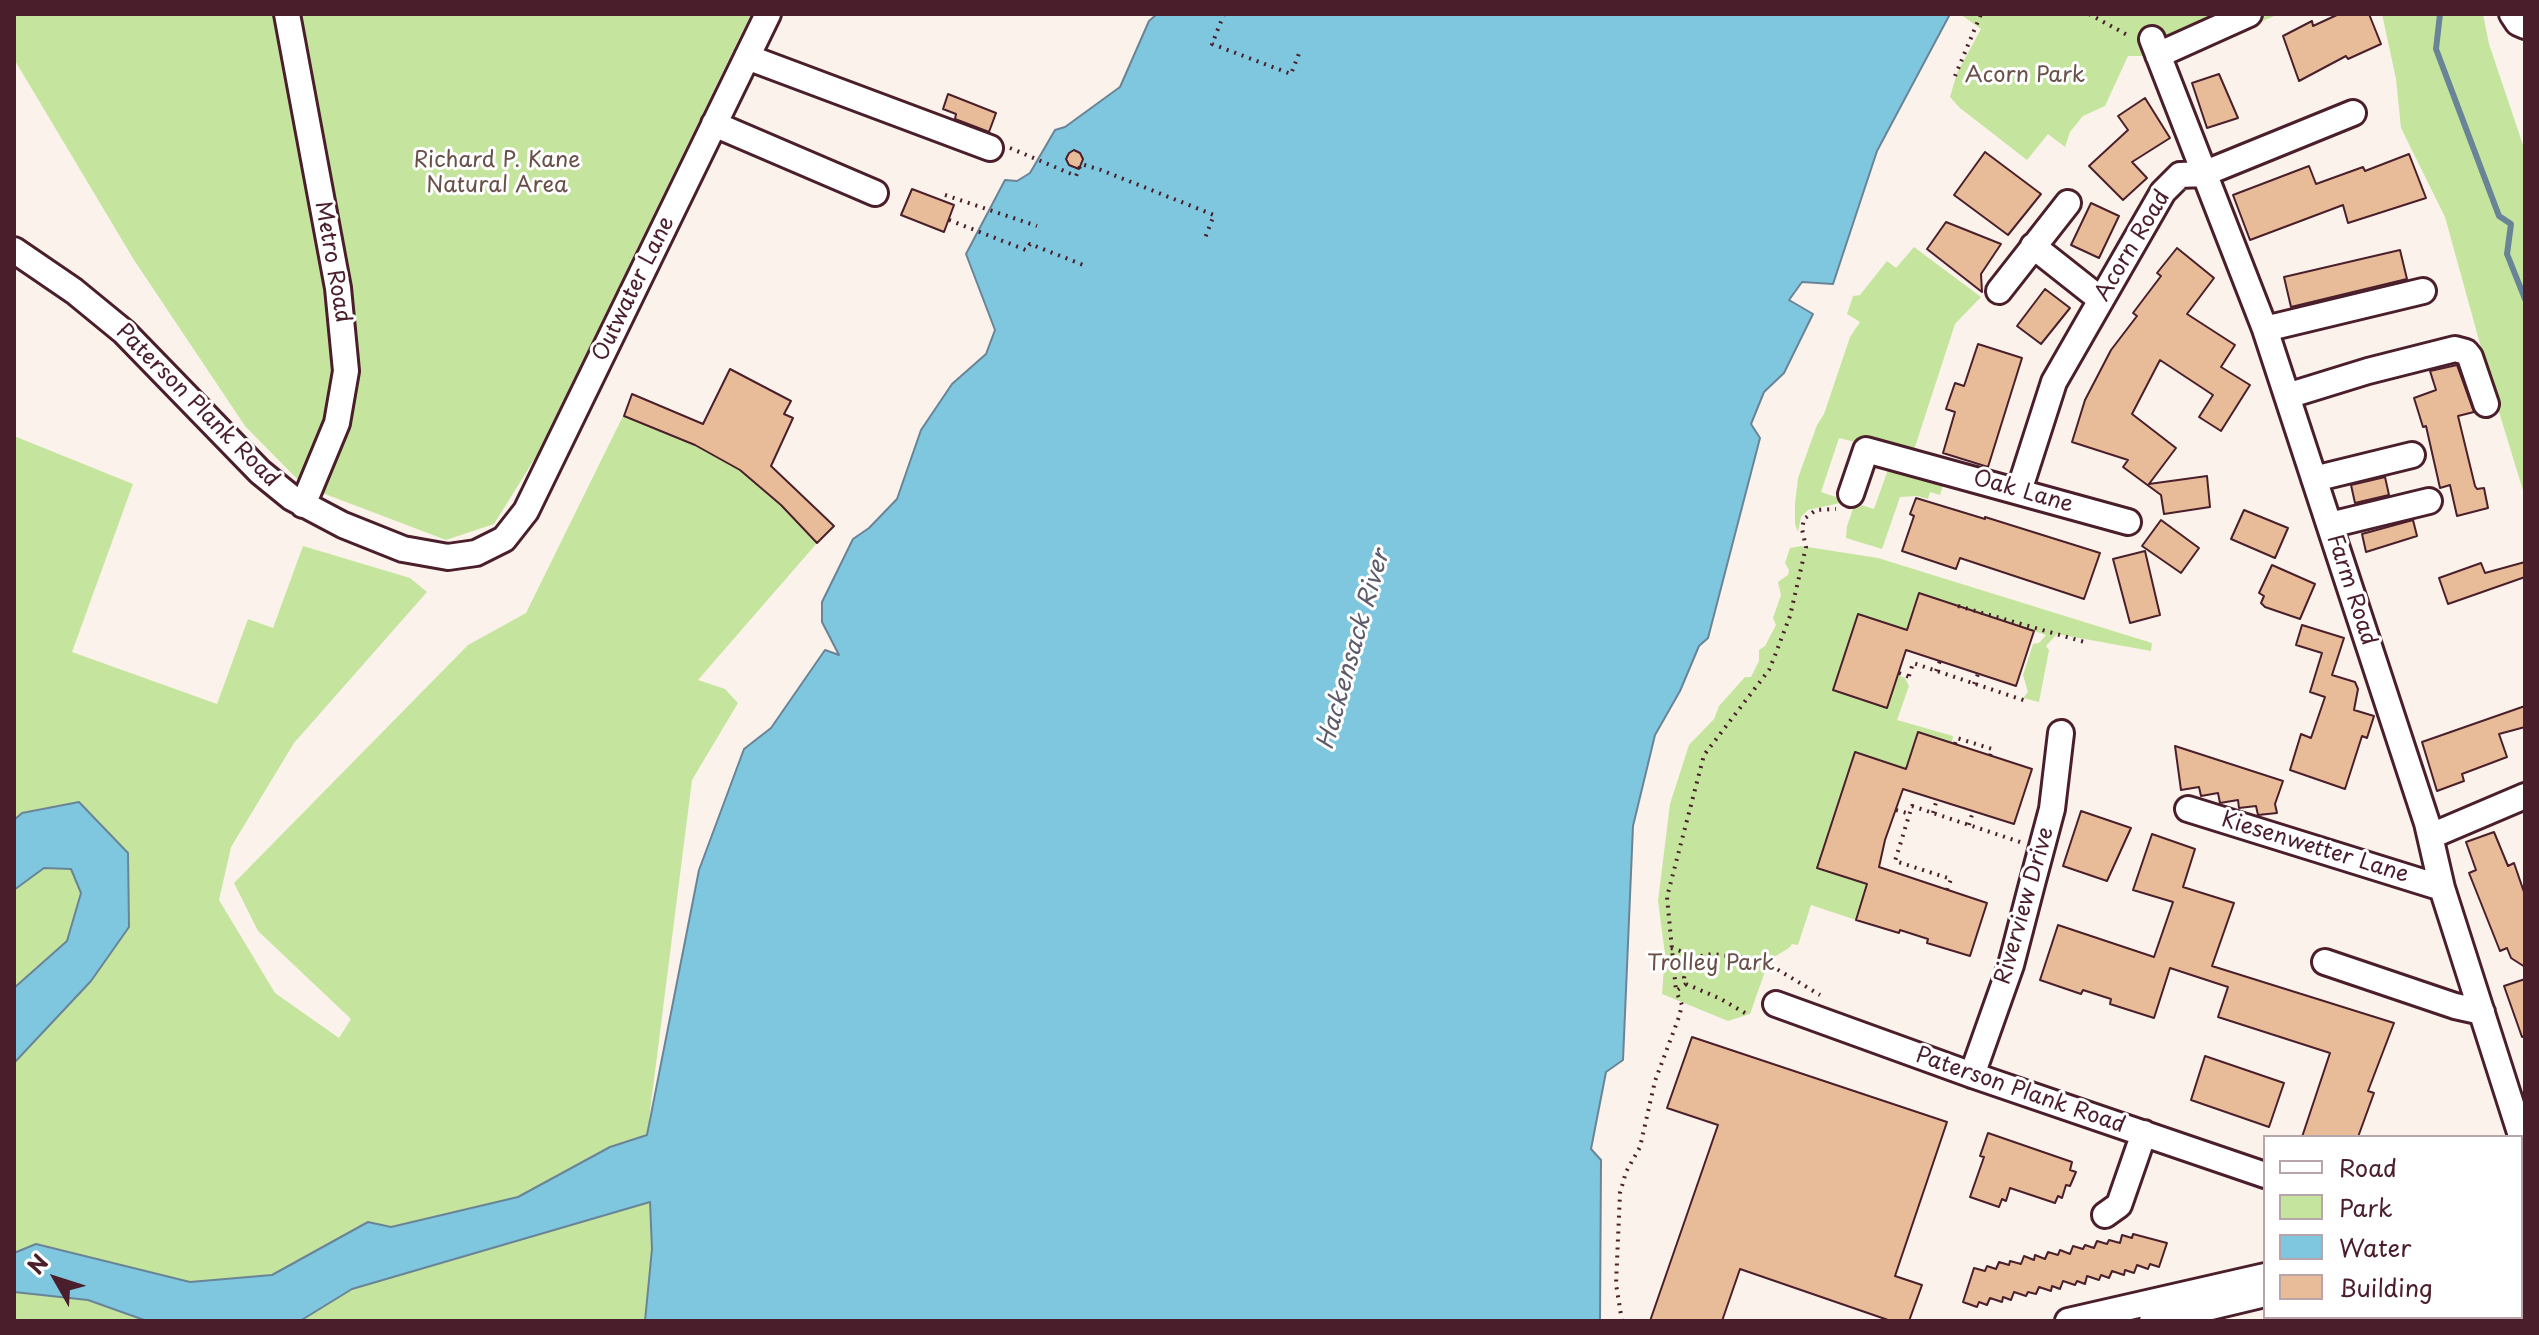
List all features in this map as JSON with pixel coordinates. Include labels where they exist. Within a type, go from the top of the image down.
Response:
[{"type":"street","name":"Metro Road","points":[[287,14],[338,288],[346,371],[337,423],[303,505]]},
{"type":"street","name":"Outwater Lane","points":[[485,550],[504,539],[526,511],[768,14]]},
{"type":"street","points":[[2150,46],[2249,14]]},
{"type":"street","points":[[2512,14],[2518,23],[2525,26]]},
{"type":"street","name":"Farm Road","points":[[2150,46],[2265,329],[2431,836],[2442,888],[2522,1135]]},
{"type":"street","points":[[747,57],[995,146]]},
{"type":"street","name":"Acorn Road","points":[[2019,491],[2054,382],[2163,192],[2180,175],[2203,174],[2353,113]]},
{"type":"street","points":[[714,124],[875,193]]},
{"type":"street","points":[[1999,291],[2068,203]]},
{"type":"street","points":[[2033,246],[2100,299]]},
{"type":"street","name":"Paterson Plank Road","points":[[14,250],[74,291],[124,332],[260,472],[303,505],[356,531],[403,549],[448,557],[485,550]]},
{"type":"street","points":[[2265,329],[2423,291]]},
{"type":"street","points":[[2287,396],[2455,349],[2466,352],[2470,357],[2486,404]]},
{"type":"street","name":"Oak Lane","points":[[1846,501],[1866,450],[2128,522]]},
{"type":"street","points":[[2314,479],[2412,455]]},
{"type":"street","points":[[2330,525],[2429,501]]},
{"type":"street","name":"Riverview Drive","points":[[1972,1075],[2011,965],[2029,898],[2052,809],[2061,733]]},
{"type":"street","points":[[2431,836],[2525,796]]},
{"type":"street","name":"Kiesenwetter Lane","points":[[2188,809],[2442,888]]},
{"type":"street","points":[[2325,962],[2455,1006],[2482,1012]]},
{"type":"street","name":"Paterson Plank Road","points":[[1776,1004],[2263,1174]]},
{"type":"street","points":[[2105,1215],[2119,1205],[2144,1133]]},
{"type":"street","name":"Farm Road","points":[[2523,1137],[2525,1148]]},
{"type":"street","points":[[2068,1321],[2263,1276]]},
{"type":"street","points":[[2152,1321],[2263,1294]]},
{"type":"path","points":[[1224,14],[1212,44],[1291,74],[1300,51]]},
{"type":"path","points":[[1955,76],[1981,14]]},
{"type":"path","points":[[2089,14],[2150,46]]},
{"type":"path","points":[[995,146],[1076,176],[1081,164],[1214,215],[1205,238]]},
{"type":"path","points":[[945,195],[1037,226]]},
{"type":"path","points":[[949,220],[1026,250],[1030,244],[1086,266]]},
{"type":"path","points":[[1622,1321],[1616,1284],[1620,1193],[1626,1172],[1640,1147],[1655,1081],[1682,1005],[1676,991],[1667,897],[1704,755],[1769,670],[1790,616],[1806,547],[1802,529],[1804,519],[1816,510],[1846,501]]},
{"type":"path","points":[[1958,606],[2088,643]]},
{"type":"path","points":[[1936,671],[1940,661]]},
{"type":"path","points":[[1899,673],[1910,677],[1913,663],[2029,702]]},
{"type":"path","points":[[1974,684],[1978,674]]},
{"type":"path","points":[[1955,744],[1957,738],[1992,749],[1990,756]]},
{"type":"path","points":[[1933,813],[1937,799]]},
{"type":"path","points":[[1947,890],[1951,879],[1895,861],[1912,806],[2027,844]]},
{"type":"path","points":[[1896,810],[1910,814]]},
{"type":"path","points":[[1969,825],[1973,811]]},
{"type":"path","points":[[1911,877],[1914,867]]},
{"type":"path","points":[[1671,948],[1693,955],[1712,954],[1765,962],[1830,1001]]},
{"type":"path","points":[[1693,955],[1687,963],[1686,984],[1745,1013]]},
{"type":"path","points":[[1676,991],[1686,984]]},
{"type":"green space","name":"Richard P. Kane Natural Area","points":[[14,14],[751,14],[537,455],[494,524],[446,540],[304,486],[245,426],[134,260],[14,59]]},
{"type":"green space","name":"Acorn Park","points":[[1960,14],[2279,14],[2233,34],[2162,48],[2145,56],[2128,56],[2105,106],[2083,116],[2070,132],[2065,147],[2048,134],[2027,160],[1950,97],[1957,73],[1981,29]]},
{"type":"green space","points":[[2382,14],[2483,14],[2489,44],[2525,151],[2525,497],[2445,217],[2401,128],[2396,79]]},
{"type":"green space","points":[[1914,247],[1981,297],[1955,324],[1913,453],[1865,438],[1855,442],[1839,438],[1821,492],[1839,498],[1840,503],[1808,510],[1801,517],[1798,532],[1795,504],[1798,478],[1850,337],[1860,322],[1847,314],[1853,296],[1860,295],[1887,261],[1896,268]]},
{"type":"green space","points":[[623,416],[695,445],[740,470],[781,505],[817,543],[698,680],[725,689],[738,703],[692,780],[647,1135],[652,1249],[645,1321],[14,1321],[14,436],[133,484],[72,652],[217,704],[248,619],[273,628],[303,546],[410,578],[427,592],[294,743],[231,847],[219,900],[275,993],[339,1038],[351,1019],[258,931],[234,883],[468,645],[526,613]]},
{"type":"green space","points":[[1890,464],[1943,485],[1940,495],[1930,492],[1928,499],[1900,497],[1882,549],[1846,538],[1855,503],[1874,509]]},
{"type":"green space","name":"Trolley Park","points":[[1801,546],[1878,558],[2152,643],[2151,651],[2057,634],[2046,646],[2049,650],[2039,702],[2023,698],[2028,692],[2023,675],[2033,644],[2039,643],[2046,635],[1991,616],[1988,621],[1919,594],[1907,630],[1858,614],[1833,690],[1886,708],[1898,675],[1905,678],[1909,686],[1897,720],[1953,736],[1952,743],[1918,732],[1906,769],[1856,753],[1817,868],[1867,884],[1856,920],[1811,905],[1798,945],[1792,944],[1769,960],[1750,1014],[1728,1021],[1662,994],[1665,954],[1658,901],[1670,804],[1689,745],[1714,719],[1719,706],[1745,677],[1751,677],[1759,661],[1759,650],[1765,646],[1776,625],[1773,618],[1781,595],[1778,582],[1788,575],[1785,563],[1790,548]]},
{"type":"water","name":"Hackensack River","points":[[1157,14],[1950,14],[1877,151],[1833,284],[1802,282],[1789,300],[1813,314],[1784,373],[1764,392],[1751,424],[1760,438],[1708,638],[1699,646],[1680,691],[1655,735],[1633,826],[1623,1060],[1606,1072],[1591,1149],[1601,1160],[1600,1321],[645,1321],[652,1249],[650,1202],[352,1289],[300,1321],[147,1321],[88,1300],[14,1292],[14,1253],[36,1244],[190,1282],[272,1275],[368,1222],[391,1227],[518,1197],[610,1147],[647,1135],[699,870],[744,749],[771,728],[825,650],[839,655],[822,622],[822,602],[853,539],[869,528],[897,499],[921,430],[952,384],[986,354],[995,330],[966,254],[1005,180],[1017,181],[1030,173],[1055,130],[1065,127],[1120,87],[1149,21]]},
{"type":"water","points":[[79,802],[128,853],[129,927],[91,981],[14,1063],[14,988],[67,941],[81,893],[71,869],[44,868],[14,890],[14,820],[22,813]]},
{"type":"building","points":[[2339,14],[2369,14],[2381,44],[2348,59],[2346,56],[2299,81],[2283,36],[2312,21],[2313,26]]},
{"type":"building","points":[[2219,74],[2238,118],[2207,128],[2192,83]]},
{"type":"building","points":[[948,94],[996,113],[989,132],[955,119],[956,114],[943,109]]},
{"type":"building","points":[[2145,98],[2170,138],[2132,162],[2147,178],[2123,200],[2089,166],[2128,130],[2118,116]]},
{"type":"building","points":[[1074,150],[1083,159],[1079,169],[1069,165],[1066,159]]},
{"type":"building","points":[[1985,152],[2041,194],[2008,235],[1954,195]]},
{"type":"building","points":[[2409,154],[2426,198],[2348,223],[2343,205],[2250,240],[2233,195],[2309,166],[2316,184],[2363,167],[2365,171]]},
{"type":"building","points":[[912,189],[954,205],[944,232],[901,215]]},
{"type":"building","points":[[2091,203],[2119,216],[2099,258],[2071,245]]},
{"type":"building","points":[[1946,222],[2001,244],[1981,274],[1982,292],[1927,249]]},
{"type":"building","points":[[2177,248],[2214,278],[2187,314],[2235,345],[2221,367],[2250,385],[2221,431],[2199,417],[2213,395],[2160,360],[2132,414],[2176,448],[2149,484],[2207,476],[2210,507],[2164,514],[2161,495],[2123,467],[2128,460],[2072,442],[2085,400],[2111,350],[2137,316],[2133,313],[2161,276],[2157,273]]},
{"type":"building","points":[[2400,250],[2407,279],[2291,307],[2284,277]]},
{"type":"building","points":[[2045,289],[2070,308],[2041,344],[2017,326]]},
{"type":"building","points":[[1978,344],[2022,358],[1988,467],[1943,453],[1955,412],[1946,409],[1955,383],[1964,386]]},
{"type":"building","points":[[2457,365],[2474,412],[2458,416],[2475,486],[2477,489],[2484,488],[2488,508],[2457,516],[2450,485],[2440,488],[2426,426],[2423,427],[2414,398],[2436,390],[2430,371]]},
{"type":"building","points":[[730,369],[791,401],[784,414],[793,418],[771,466],[834,526],[817,543],[781,505],[740,470],[695,445],[624,416],[632,394],[703,424]]},
{"type":"building","points":[[2385,477],[2389,495],[2355,503],[2351,485]]},
{"type":"building","points":[[1916,498],[2100,553],[2084,599],[1960,558],[1956,569],[1902,551],[1914,516],[1910,514]]},
{"type":"building","points":[[2244,510],[2288,528],[2275,558],[2231,539]]},
{"type":"building","points":[[2161,520],[2199,548],[2181,573],[2142,546]]},
{"type":"building","points":[[2413,520],[2417,536],[2366,552],[2362,534]]},
{"type":"building","points":[[2145,551],[2160,615],[2130,623],[2113,559]]},
{"type":"building","points":[[2525,562],[2525,577],[2448,604],[2439,578],[2481,563],[2485,573]]},
{"type":"building","points":[[2272,565],[2315,584],[2300,619],[2261,603],[2264,596],[2259,593]]},
{"type":"building","points":[[1919,593],[2034,631],[2016,686],[1906,650],[1887,708],[1833,690],[1858,614],[1907,630]]},
{"type":"building","points":[[2302,625],[2344,638],[2332,675],[2355,682],[2358,689],[2354,710],[2374,716],[2367,738],[2362,736],[2345,789],[2290,770],[2301,734],[2311,738],[2325,697],[2310,692],[2322,653],[2296,645]]},
{"type":"building","points":[[2525,706],[2525,727],[2499,734],[2507,757],[2462,774],[2464,781],[2437,791],[2422,742]]},
{"type":"building","points":[[1918,732],[2032,769],[2014,824],[1903,789],[1885,840],[1879,867],[1987,903],[1970,956],[1927,943],[1928,939],[1900,930],[1899,933],[1856,920],[1867,884],[1817,868],[1855,752],[1906,769]]},
{"type":"building","points":[[2175,746],[2283,781],[2275,804],[2277,813],[2258,815],[2256,806],[2239,808],[2238,800],[2220,803],[2218,793],[2201,796],[2199,787],[2181,790]]},
{"type":"building","points":[[2081,811],[2131,828],[2107,881],[2063,866]]},
{"type":"building","points":[[2494,832],[2508,866],[2514,863],[2525,895],[2525,967],[2511,958],[2507,948],[2500,951],[2469,873],[2476,870],[2466,842]]},
{"type":"building","points":[[2152,834],[2195,849],[2183,887],[2234,903],[2212,966],[2394,1023],[2368,1091],[2374,1093],[2359,1135],[2303,1135],[2330,1053],[2218,1017],[2228,987],[2170,968],[2154,1018],[2110,1004],[2111,999],[2083,990],[2081,994],[2040,980],[2058,925],[2154,957],[2173,902],[2133,890]]},
{"type":"building","points":[[2525,979],[2525,1036],[2522,1037],[2504,986]]},
{"type":"building","points":[[1692,1037],[1947,1122],[1895,1276],[1922,1285],[1909,1321],[1891,1321],[1740,1269],[1722,1321],[1650,1321],[1718,1125],[1667,1108]]},
{"type":"building","points":[[2205,1056],[2284,1083],[2269,1127],[2191,1100]]},
{"type":"building","points":[[1988,1133],[2072,1162],[2070,1170],[2076,1172],[2070,1186],[2066,1185],[2062,1198],[2058,1196],[2055,1203],[2010,1188],[2006,1201],[2002,1199],[1999,1207],[1970,1197],[1984,1157],[1980,1156]]},
{"type":"building","points":[[2133,1234],[2167,1243],[2159,1267],[2150,1264],[2148,1269],[2137,1265],[2134,1273],[2125,1270],[2124,1275],[2112,1271],[2109,1278],[2101,1275],[2099,1280],[2087,1276],[2085,1284],[2063,1281],[2060,1289],[2052,1286],[2051,1291],[2039,1287],[2036,1294],[2028,1292],[2026,1296],[2014,1292],[2011,1300],[2003,1297],[2002,1302],[1990,1298],[1987,1305],[1979,1302],[1977,1307],[1963,1302],[1974,1268],[1985,1271],[1987,1266],[1996,1269],[1999,1262],[2009,1265],[2010,1261],[2021,1264],[2024,1256],[2034,1260],[2035,1255],[2045,1259],[2048,1252],[2058,1255],[2060,1250],[2070,1254],[2073,1246],[2094,1248],[2097,1241],[2107,1244],[2109,1240],[2120,1243],[2122,1235],[2132,1238]]},
{"type":"waterway","points":[[2440,14],[2436,49],[2499,216],[2511,224],[2507,254],[2525,299]]}]
